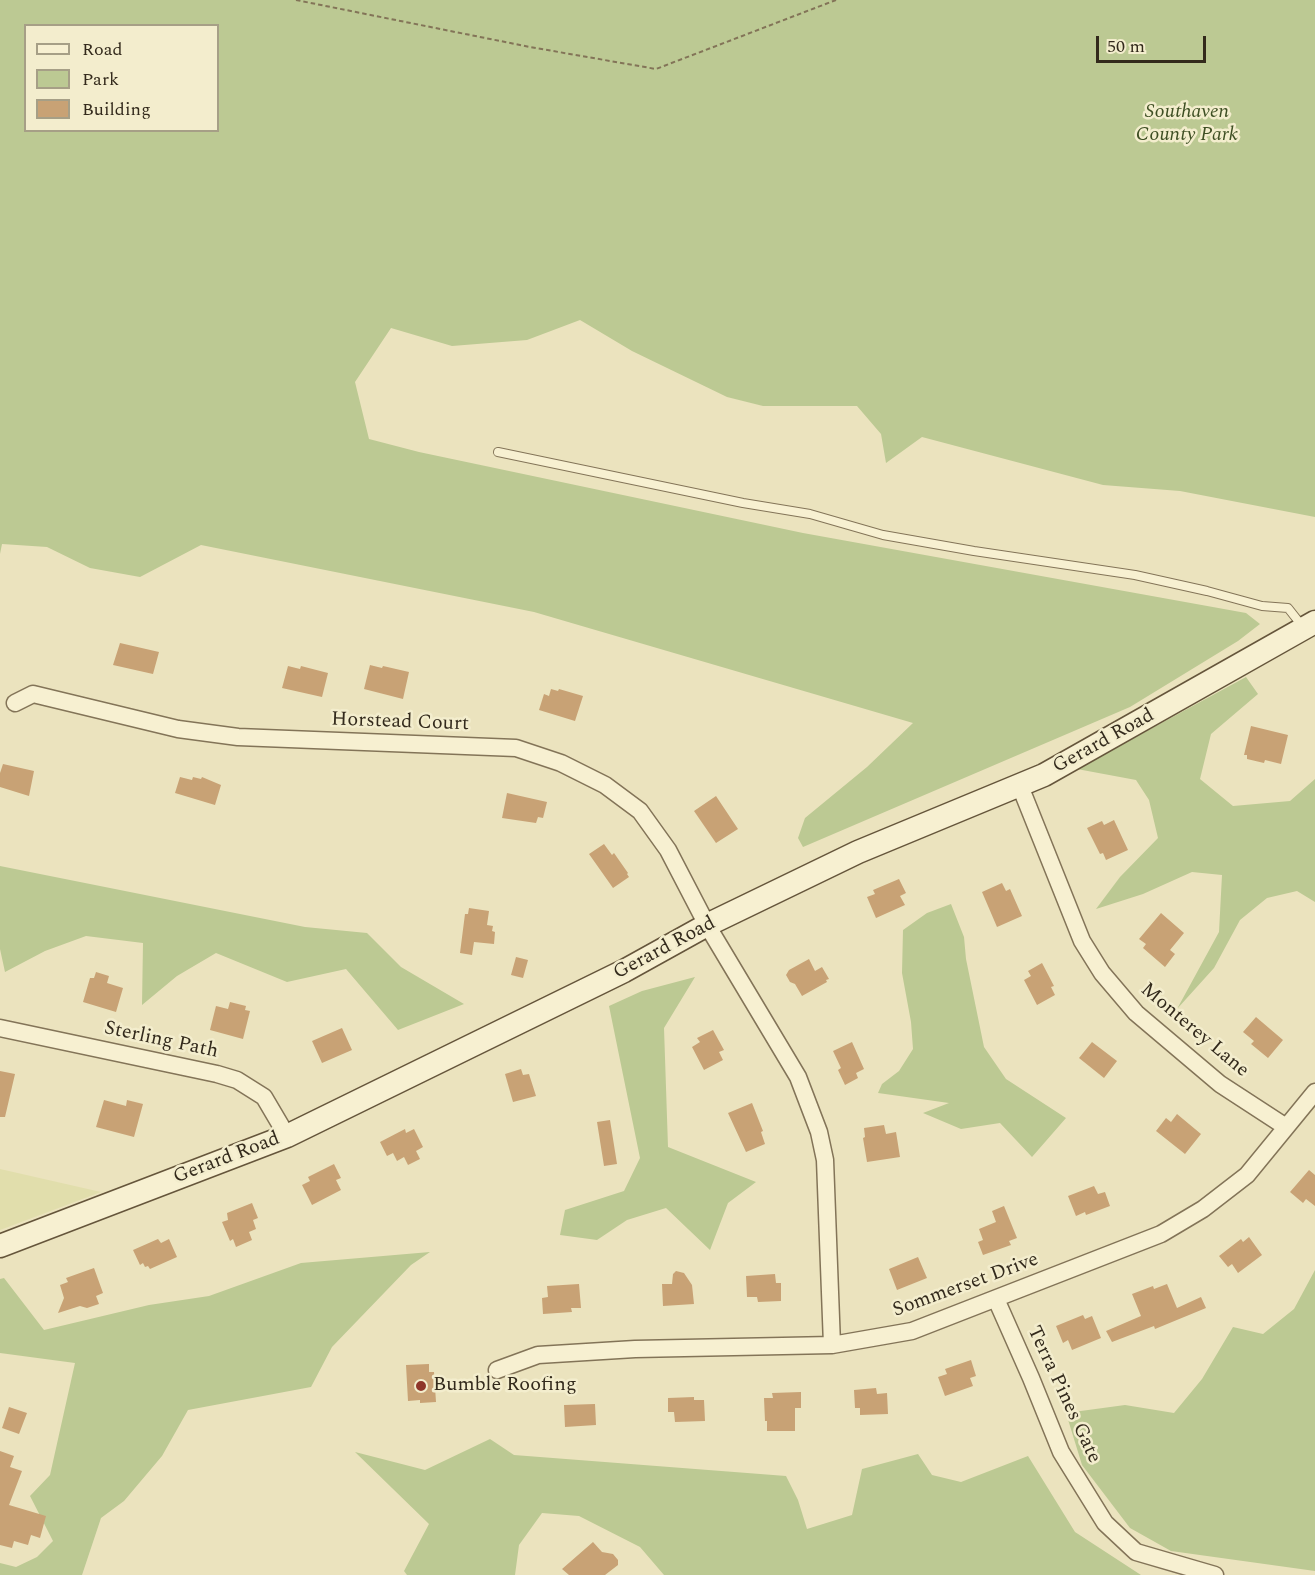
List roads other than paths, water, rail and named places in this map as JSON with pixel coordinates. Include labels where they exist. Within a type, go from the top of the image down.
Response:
[{"type":"street","name":"Gerard Road","points":[[0,1246],[287,1136],[624,972],[707,925],[858,852],[1020,786],[1054,769],[1309,625]]},
{"type":"street","name":"Horstead Court","points":[[15,703],[33,694],[178,729],[238,737],[516,748],[561,763],[605,785],[640,811],[668,850],[707,925],[798,1077],[819,1132],[825,1160],[832,1345]]},
{"type":"street","name":"Monterey Lane","points":[[1020,786],[1082,941],[1102,973],[1136,1013],[1220,1084],[1286,1128]]},
{"type":"street","name":"Sterling Path","points":[[0,1028],[237,1080],[264,1097],[287,1136]]},
{"type":"street","name":"Sommerset Drive","points":[[497,1370],[537,1355],[635,1349],[832,1345],[912,1331],[1161,1234],[1203,1209],[1246,1175],[1315,1092]]},
{"type":"street","name":"Terra Pines Gate","points":[[996,1299],[1032,1378],[1061,1452],[1105,1523],[1136,1552],[1215,1575]]},
{"type":"lane","points":[[498,452],[732,501],[810,514],[884,535],[974,552],[1136,575],[1262,606],[1288,608],[1309,625]]},
{"type":"place","name":"Bumble Roofing","points":[[421,1386]]},
{"type":"park label","name":"Southaven County Park","points":[[1187,124]]}]
